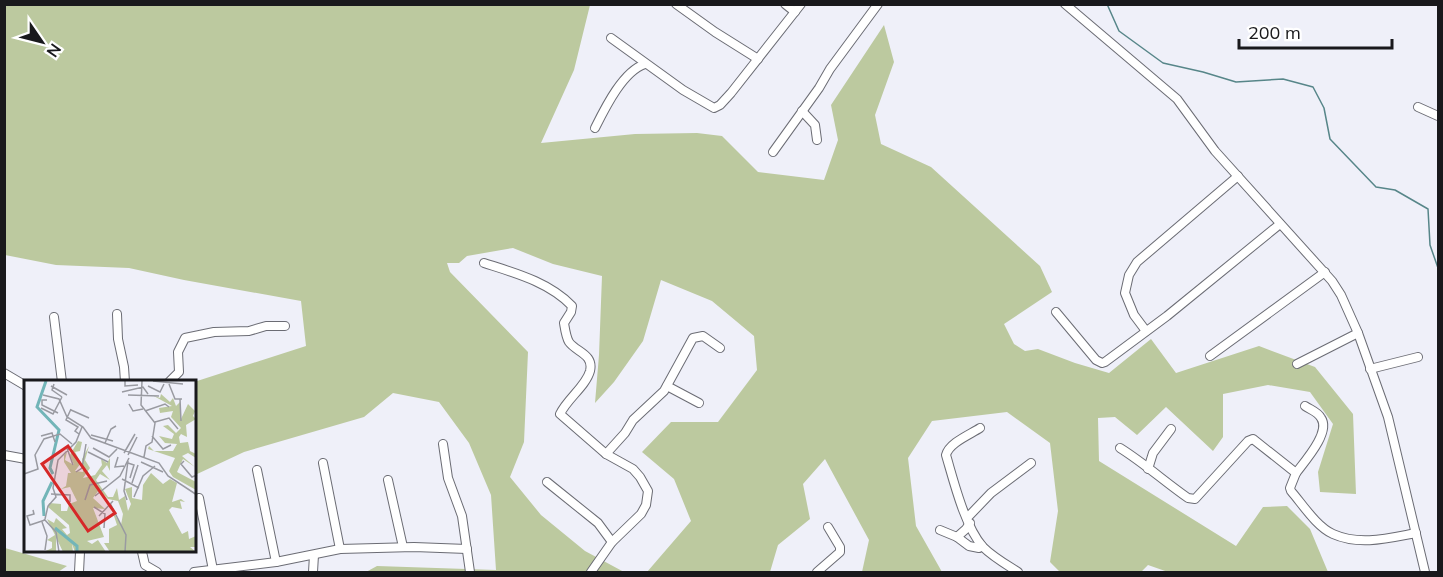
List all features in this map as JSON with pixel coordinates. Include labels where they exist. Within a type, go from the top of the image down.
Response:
[{"type":"street","points":[[676,4],[758,59]]},
{"type":"street","points":[[785,4],[795,12]]},
{"type":"street","points":[[611,38],[714,108],[731,93],[801,4]]},
{"type":"street","points":[[773,152],[878,4]]},
{"type":"street","points":[[1065,4],[1177,99],[1215,151],[1325,272],[1341,295],[1358,333],[1391,425],[1425,573]]},
{"type":"street","points":[[595,128],[607,103],[617,90],[636,69],[645,63]]},
{"type":"street","points":[[1418,107],[1438,116]]},
{"type":"street","points":[[802,111],[815,125],[817,140]]},
{"type":"street","points":[[1146,330],[1134,315],[1125,293],[1133,268],[1238,176]]},
{"type":"street","points":[[1056,312],[1096,360],[1102,363],[1167,316],[1280,224]]},
{"type":"street","points":[[484,263],[530,278],[546,286],[572,306],[564,323],[567,339],[587,357],[590,369],[560,414],[606,454],[633,469],[648,491],[646,505],[641,514],[612,542],[591,573]]},
{"type":"street","points":[[1210,356],[1325,272]]},
{"type":"street","points":[[117,314],[118,339],[125,380]]},
{"type":"street","points":[[54,318],[62,380]]},
{"type":"street","points":[[171,380],[179,372],[178,352],[184,338],[214,332],[249,331],[266,326],[285,326]]},
{"type":"street","points":[[1298,364],[1358,333]]},
{"type":"street","points":[[606,454],[626,433],[633,420],[667,386],[693,338],[703,336],[720,348]]},
{"type":"street","points":[[1370,369],[1418,357]]},
{"type":"street","points":[[4,373],[24,385]]},
{"type":"street","points":[[667,386],[699,403]]},
{"type":"street","points":[[1305,406],[1319,415],[1323,420],[1324,429],[1316,446],[1296,473],[1290,488],[1310,513],[1332,534],[1350,539],[1371,541],[1416,533]]},
{"type":"street","points":[[980,428],[951,446],[946,455],[958,498],[969,525],[982,546],[1015,572]]},
{"type":"street","points":[[1145,466],[1171,429]]},
{"type":"street","points":[[1120,448],[1188,498],[1195,499],[1248,441],[1253,439],[1296,473]]},
{"type":"street","points":[[443,444],[448,478],[462,516],[470,573]]},
{"type":"street","points":[[4,455],[24,459]]},
{"type":"street","points":[[323,463],[340,549]]},
{"type":"street","points":[[957,537],[969,525],[991,494],[1031,463]]},
{"type":"street","points":[[257,470],[276,562]]},
{"type":"street","points":[[388,480],[403,547]]},
{"type":"street","points":[[547,482],[598,523],[612,542]]},
{"type":"street","points":[[200,498],[213,570]]},
{"type":"street","points":[[817,573],[840,552],[840,547],[828,527]]},
{"type":"street","points":[[940,530],[957,537],[972,548],[982,546]]},
{"type":"street","points":[[194,573],[250,569],[340,549],[403,547],[467,549]]},
{"type":"street","points":[[79,573],[80,553]]},
{"type":"street","points":[[142,553],[145,565],[157,573]]},
{"type":"street","points":[[313,573],[314,555]]},
{"type":"green space","points":[[4,5],[590,5],[574,70],[541,143],[635,134],[697,133],[722,136],[758,172],[824,180],[838,140],[831,105],[884,25],[894,62],[875,115],[881,144],[931,167],[1040,266],[1052,292],[1004,324],[1014,344],[1025,351],[1038,349],[1109,373],[1151,339],[1176,373],[1259,346],[1315,367],[1353,414],[1356,494],[1320,492],[1318,472],[1333,424],[1310,392],[1268,385],[1223,394],[1223,437],[1213,451],[1166,407],[1137,435],[1115,417],[1098,418],[1099,461],[1236,546],[1263,507],[1287,506],[1310,529],[1328,572],[1168,572],[1148,565],[1141,572],[1060,572],[1050,562],[1058,511],[1050,443],[1007,412],[932,421],[908,458],[916,526],[942,572],[862,572],[869,540],[825,459],[803,484],[810,519],[778,545],[770,572],[647,572],[691,521],[674,479],[642,452],[671,422],[718,422],[757,370],[754,336],[712,301],[661,280],[643,341],[614,382],[595,403],[602,276],[553,264],[513,248],[467,256],[459,263],[447,263],[450,272],[528,352],[524,442],[510,477],[541,515],[585,551],[624,572],[366,572],[377,566],[496,570],[491,495],[469,443],[439,402],[393,393],[364,417],[244,452],[196,475],[196,381],[306,346],[301,301],[129,268],[56,265],[5,255]]},
{"type":"green space","points":[[4,548],[67,566],[58,572],[5,572]]},
{"type":"waterway","points":[[1107,4],[1119,31],[1163,63],[1236,82],[1283,79],[1313,87],[1324,108],[1330,139],[1376,187],[1395,190],[1428,209],[1430,245],[1438,268]]}]
